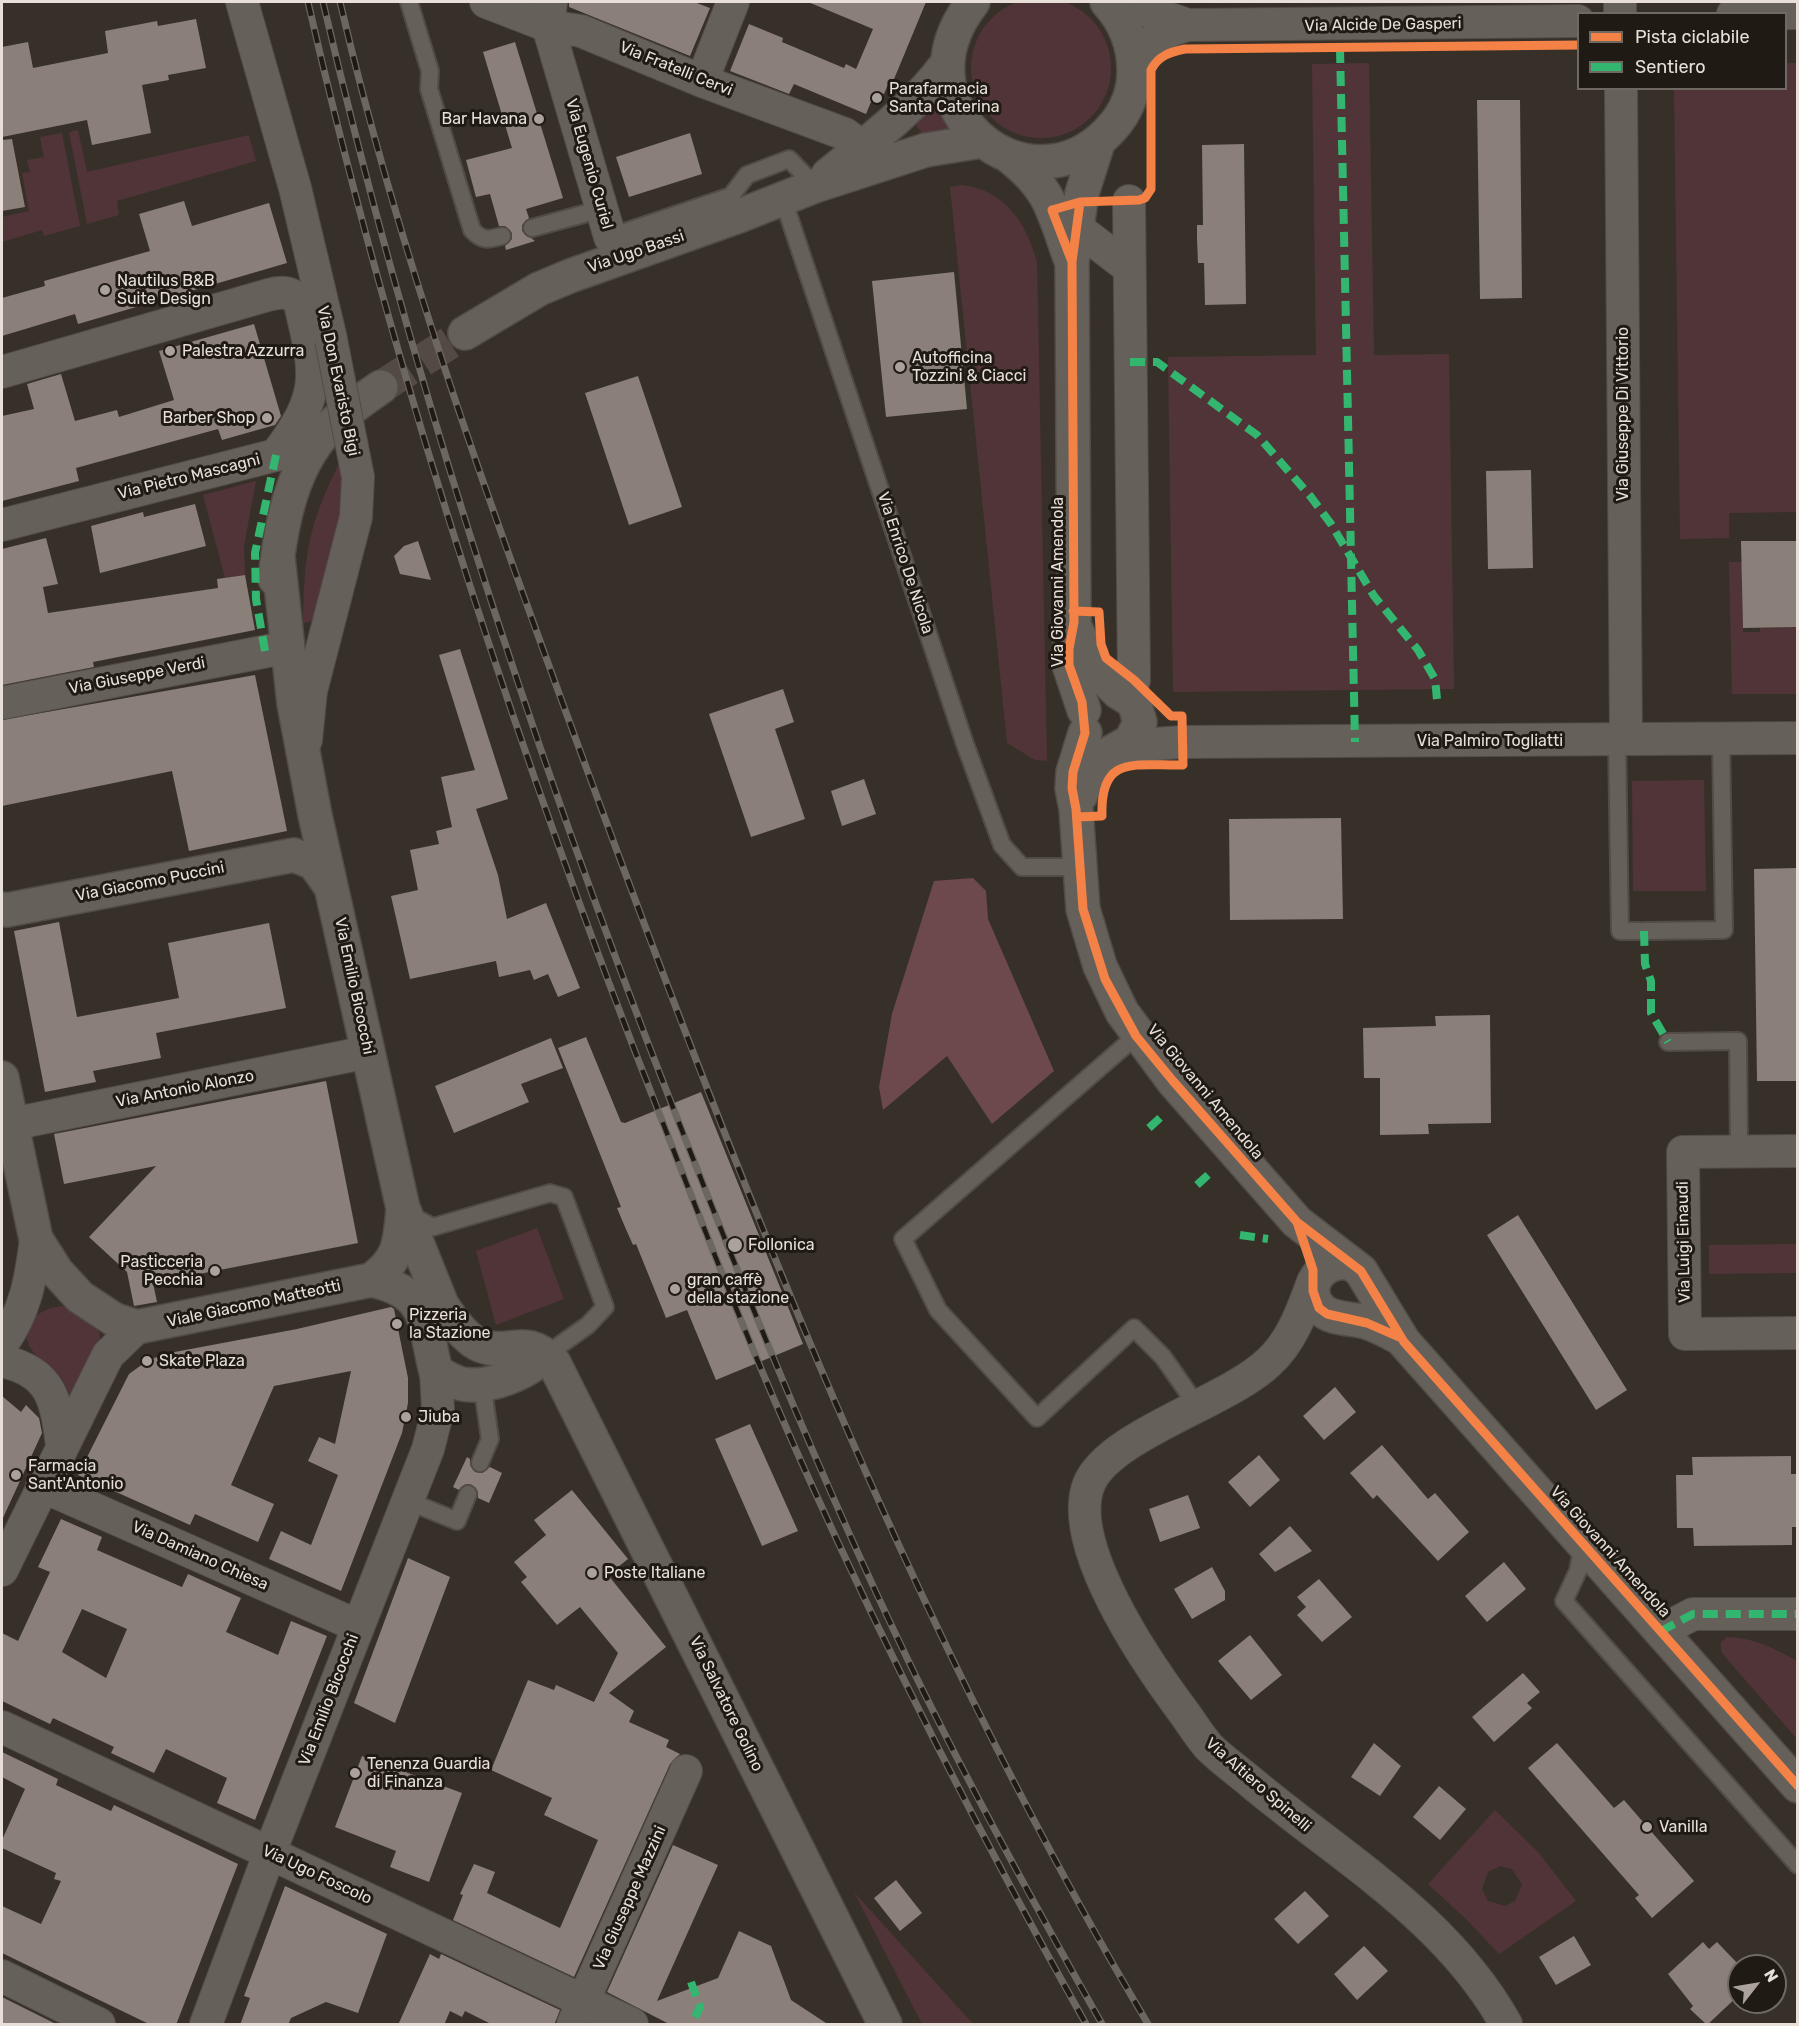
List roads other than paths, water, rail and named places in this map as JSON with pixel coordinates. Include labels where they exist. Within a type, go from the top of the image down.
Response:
[{"type":"street","name":"Via Don Evaristo Bigi","points":[[242,2],[295,188],[331,339],[358,477],[353,532],[311,691],[305,765]]},
{"type":"street","name":"Via Fratelli Cervi","points":[[486,2],[549,14],[581,31],[702,81],[845,134],[863,147]]},
{"type":"street","points":[[702,81],[733,2]]},
{"type":"street","name":"Via Ugo Bassi","points":[[973,2],[960,18],[950,41],[946,65],[950,94],[962,120],[996,149]]},
{"type":"street","name":"Via Ugo Bassi","points":[[465,333],[539,289],[735,206],[783,199],[815,186],[926,150],[996,149],[1040,162],[1071,157],[1098,143],[1119,121],[1131,93],[1135,66],[1130,37],[1119,14],[1107,2]]},
{"type":"street","name":"Via Alcide De Gasperi","points":[[1121,2],[1188,25]]},
{"type":"street","name":"Via Eugenio Curiel","points":[[549,14],[606,223]]},
{"type":"street","name":"Via Alcide De Gasperi","points":[[1135,66],[1146,45],[1153,39],[1160,34],[1188,25],[1577,21]]},
{"type":"street","name":"Via Ugo Bassi","points":[[815,186],[927,91],[946,65]]},
{"type":"street","name":"Via Giuseppe Di Vittorio","points":[[1621,90],[1621,739]]},
{"type":"street","name":"Via Giovanni Amendola","points":[[1098,143],[1082,193],[1072,262],[1074,622],[1069,649],[1069,665],[1084,722],[1072,772],[1083,909],[1100,966],[1136,1036],[1173,1081],[1297,1222],[1357,1270],[1400,1338],[1797,1786]]},
{"type":"street","name":"Via Giovanni Amendola","points":[[996,149],[1032,174],[1045,192],[1072,262]]},
{"type":"street","name":"Via Giovanni Amendola","points":[[1128,699],[1134,680],[1129,201]]},
{"type":"street","points":[[1077,228],[1128,267]]},
{"type":"street","name":"Via Pietro Mascagni","points":[[2,372],[274,293],[292,295],[300,304],[313,375],[310,397],[300,424],[276,455],[2,525]]},
{"type":"street","name":"Via Emilio Bicocchi","points":[[305,765],[286,711],[273,650],[278,557],[283,523],[291,494],[312,448],[335,422],[381,387]]},
{"type":"street","name":"Via Emilio Bicocchi","points":[[278,557],[288,665],[305,765],[403,1208]]},
{"type":"street","name":"Via Giovanni Amendola","points":[[1074,622],[1095,669],[1128,699],[1138,729],[1119,748],[1101,758],[1088,775],[1076,809]]},
{"type":"street","name":"Via Giuseppe Verdi","points":[[2,703],[273,650]]},
{"type":"street","points":[[1119,748],[1097,746],[1084,722],[1097,695],[1128,699],[1154,723],[1183,742]]},
{"type":"street","name":"Via Palmiro Togliatti","points":[[1119,748],[1183,742],[1797,738]]},
{"type":"street","points":[[315,815],[308,839],[294,855],[314,863],[334,894]]},
{"type":"street","name":"Via Giacomo Puccini","points":[[3,911],[294,855]]},
{"type":"street","name":"Via Antonio Alonzo","points":[[6,1125],[368,1052]]},
{"type":"street","points":[[2,1078],[6,1125],[36,1239],[57,1272],[80,1297],[115,1320],[137,1327],[108,1356],[2,1570]]},
{"type":"street","name":"Via Luigi Einaudi","points":[[1797,1151],[1683,1152],[1685,1334],[1797,1333]]},
{"type":"street","points":[[371,1280],[390,1265],[398,1250],[403,1208]]},
{"type":"street","points":[[403,1208],[442,1305],[473,1341],[484,1347],[526,1347],[538,1362],[501,1380],[482,1383],[464,1384],[435,1372]]},
{"type":"street","name":"Via Giovanni Amendola","points":[[1297,1222],[1314,1281],[1315,1300],[1319,1308],[1327,1314],[1367,1323],[1400,1338]]},
{"type":"street","points":[[2,1344],[25,1304],[36,1239]]},
{"type":"street","points":[[1314,1281],[1324,1267],[1340,1262],[1357,1270],[1368,1286],[1365,1303],[1352,1314],[1344,1317]]},
{"type":"street","points":[[371,1280],[404,1290],[412,1297],[422,1313],[435,1372]]},
{"type":"street","name":"Viale Giacomo Matteotti","points":[[137,1327],[371,1280]]},
{"type":"street","name":"Via Altiero Spinelli","points":[[1314,1281],[1295,1329],[1270,1362],[1239,1384],[1114,1454],[1100,1467],[1090,1483],[1084,1502],[1085,1522],[1098,1566],[1115,1606],[1149,1665],[1209,1746],[1290,1814],[1398,1896],[1422,1918],[1467,1966],[1506,2025]]},
{"type":"street","points":[[435,1372],[447,1352],[473,1341]]},
{"type":"street","points":[[2,1360],[30,1371],[45,1385],[56,1403],[62,1445]]},
{"type":"street","name":"Via Salvatore Golino","points":[[538,1362],[554,1363],[885,2025]]},
{"type":"street","name":"Via Emilio Bicocchi","points":[[206,2025],[270,1852],[428,1449],[437,1417],[435,1372]]},
{"type":"street","name":"Via Damiano Chiesa","points":[[42,1486],[358,1626]]},
{"type":"street","points":[[1661,1631],[1693,1614],[1797,1614]]},
{"type":"street","name":"Via Ugo Foscolo","points":[[2,1727],[270,1852],[578,2013],[632,2025]]},
{"type":"street","name":"Via Giuseppe Mazzini","points":[[578,2013],[686,1772]]},
{"type":"street","points":[[2,1976],[99,2025]]},
{"type":"lane","points":[[410,2],[430,71],[429,89],[472,230],[480,238],[487,240],[502,236]]},
{"type":"lane","points":[[735,206],[747,175],[789,159],[815,186]]},
{"type":"lane","name":"Via Enrico De Nicola","points":[[783,199],[965,744],[1002,845],[1022,867],[1079,867]]},
{"type":"lane","name":"Via Eugenio Curiel","points":[[606,223],[735,206]]},
{"type":"lane","points":[[532,228],[606,223]]},
{"type":"lane","points":[[1621,739],[1620,931],[1724,930],[1721,739]]},
{"type":"lane","points":[[1136,1036],[903,1239],[938,1310],[1037,1418],[1134,1328],[1163,1357],[1198,1407]]},
{"type":"lane","points":[[1668,1042],[1738,1041],[1739,1152]]},
{"type":"lane","points":[[403,1208],[422,1224],[433,1227],[550,1193],[564,1197],[605,1307],[588,1325],[538,1362]]},
{"type":"lane","points":[[480,1463],[490,1439],[482,1383]]},
{"type":"lane","points":[[408,1501],[457,1521],[468,1494]]},
{"type":"lane","points":[[1583,1544],[1578,1571],[1564,1601],[1797,1865]]},
{"type":"tunnel","points":[[381,387],[465,333]]},
{"type":"railway","points":[[308,2],[375,269],[453,534],[541,795],[636,1054],[763,1374],[841,1549],[1012,1890],[1086,2024]]},
{"type":"railway","points":[[323,2],[357,143],[395,282],[478,560],[570,834],[672,1105],[784,1384],[875,1590],[977,1797],[1102,2024]]},
{"type":"railway","points":[[340,2],[394,206],[458,407],[564,706],[658,962],[719,1118],[846,1428],[915,1580],[988,1731],[1065,1879],[1148,2024]]},
{"type":"place","name":"Parafarmacia Santa Caterina","points":[[877,98]]},
{"type":"place","name":"Bar Havana","points":[[539,119]]},
{"type":"place","name":"Nautilus B&B Suite Design","points":[[105,290]]},
{"type":"place","name":"Palestra Azzurra","points":[[170,351]]},
{"type":"place","name":"Autofficina Tozzini & Ciacci","points":[[900,367]]},
{"type":"place","name":"Barber Shop","points":[[267,418]]},
{"type":"place","name":"Follonica","points":[[735,1245]]},
{"type":"place","name":"Pasticceria Pecchia","points":[[215,1271]]},
{"type":"place","name":"gran caffè della stazione","points":[[675,1289]]},
{"type":"place","name":"Pizzeria la Stazione","points":[[397,1324]]},
{"type":"place","name":"Skate Plaza","points":[[147,1361]]},
{"type":"place","name":"Jiuba","points":[[406,1417]]},
{"type":"place","name":"Farmacia Sant'Antonio","points":[[16,1475]]},
{"type":"place","name":"Poste Italiane","points":[[592,1573]]},
{"type":"place","name":"Tenenza Guardia di Finanza","points":[[355,1773]]},
{"type":"place","name":"Vanilla","points":[[1647,1827]]}]
